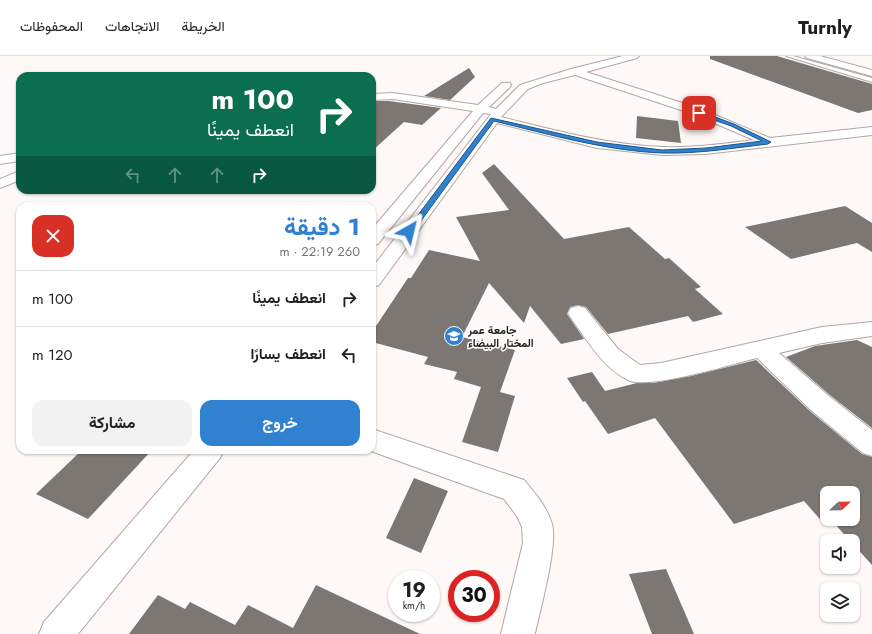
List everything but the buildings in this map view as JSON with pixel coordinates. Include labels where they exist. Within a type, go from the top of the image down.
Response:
[{"type":"main road","points":[[376,235],[480,110],[500,89],[511,81],[547,69],[605,56]]},
{"type":"main road","points":[[376,276],[496,116],[524,87],[574,71],[634,56]]},
{"type":"main road","points":[[810,56],[872,73]]},
{"type":"main road","points":[[831,56],[872,67]]},
{"type":"main road","points":[[574,71],[726,122],[768,142]]},
{"type":"main road","points":[[376,97],[393,96],[480,110],[496,116],[597,144],[662,151],[706,150],[872,131]]},
{"type":"main road","points":[[0,160],[16,158]]},
{"type":"main road","points":[[0,184],[16,177]]},
{"type":"main road","points":[[578,313],[610,355],[636,374],[661,372],[822,335],[872,329]]},
{"type":"main road","points":[[762,349],[821,404],[872,444]]},
{"type":"main road","points":[[376,441],[514,489],[528,506],[537,525],[538,543],[518,634]]},
{"type":"main road","points":[[56,634],[208,454]]},
{"type":"lane","points":[[788,56],[872,80]]},
{"type":"place","name":"جامعة عمر المختار البيضاء","points":[[454,336]]},
{"type":"route","points":[[409,231],[493,119],[597,144],[662,151],[706,150],[768,142],[733,125],[699,113]]}]
